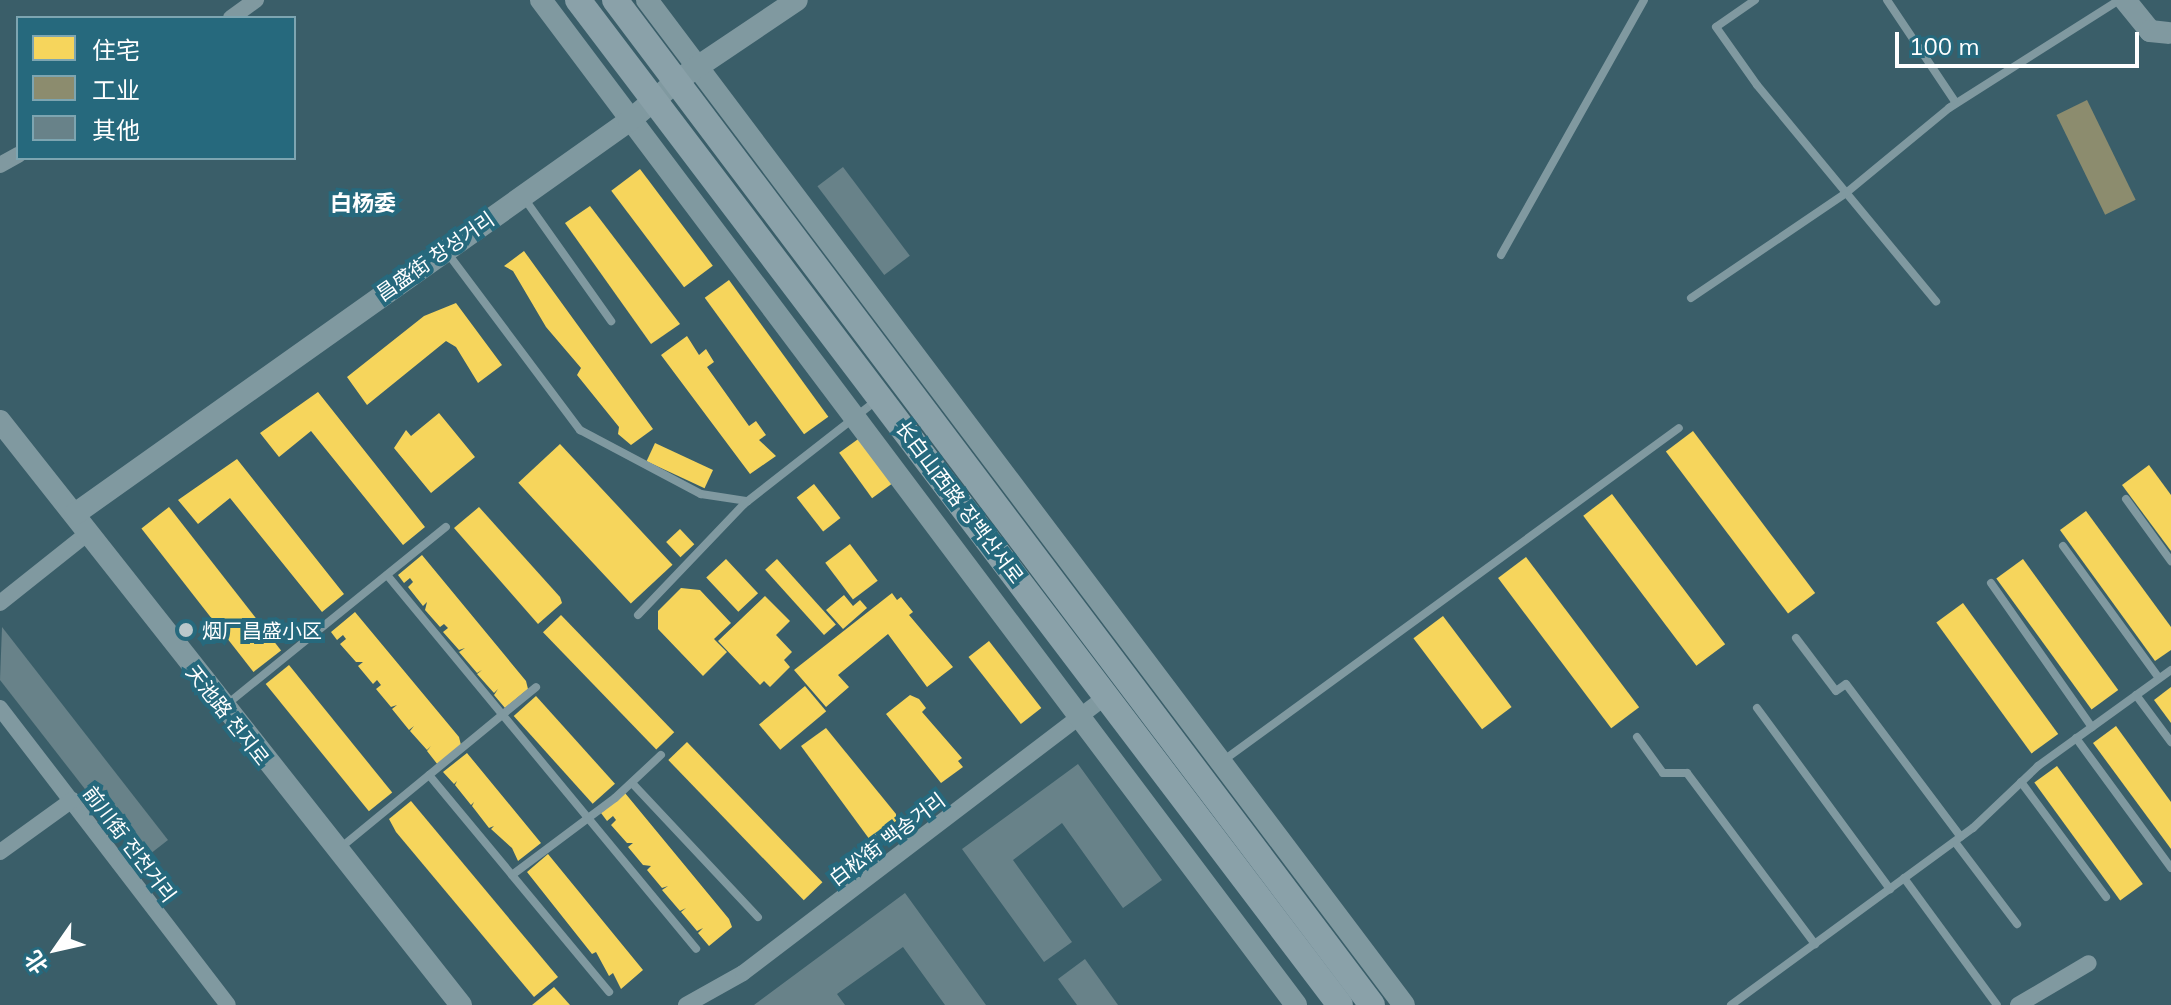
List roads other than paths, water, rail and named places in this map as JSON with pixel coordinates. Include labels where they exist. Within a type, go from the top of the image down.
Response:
[{"type":"main road","name":"长白山西路 장백산서로","points":[[578,0],[1340,1005]]},
{"type":"main road","name":"长白山西路 장백산서로","points":[[615,0],[687,73],[1211,770],[1372,1005]]},
{"type":"street","points":[[234,16],[256,0]]},
{"type":"street","name":"长白山西路 장백산서로","points":[[541,0],[855,422],[1296,1005]]},
{"type":"street","name":"长白山西路 장백산서로","points":[[647,0],[687,73]]},
{"type":"street","name":"昌盛街 창성거리","points":[[81,524],[445,249],[629,121],[687,73],[797,0]]},
{"type":"street","points":[[2125,0],[2150,31],[2170,33]]},
{"type":"street","name":"天池路 천지로","points":[[0,421],[221,708],[461,1005]]},
{"type":"street","points":[[0,603],[81,524]]},
{"type":"street","name":"白松街 백송거리","points":[[686,1005],[743,973],[1106,696]]},
{"type":"street","name":"前川街 전천거리","points":[[0,708],[228,1005]]},
{"type":"street","name":"长白山西路 장백산서로","points":[[1211,770],[1404,1005]]},
{"type":"street","points":[[0,852],[72,800]]},
{"type":"street","points":[[2018,1005],[2089,963]]},
{"type":"lane","points":[[1501,255],[1644,0]]},
{"type":"lane","points":[[1755,0],[1716,27],[1846,193],[1936,301]]},
{"type":"lane","points":[[1887,0],[1956,103]]},
{"type":"lane","points":[[1691,298],[1846,193],[1956,103],[2119,0]]},
{"type":"lane","points":[[522,196],[611,321]]},
{"type":"lane","points":[[445,249],[580,430],[701,494],[747,501]]},
{"type":"lane","points":[[638,615],[747,501],[855,422],[881,397]]},
{"type":"lane","points":[[1211,770],[1679,428]]},
{"type":"lane","points":[[2126,499],[2171,561]]},
{"type":"lane","points":[[221,708],[446,527]]},
{"type":"lane","points":[[2063,546],[2159,678]]},
{"type":"lane","points":[[387,575],[696,949]]},
{"type":"lane","points":[[1991,583],[2092,727]]},
{"type":"lane","points":[[1796,638],[1836,691],[1846,684],[2017,924]]},
{"type":"lane","points":[[1731,1005],[1958,839],[2076,738],[2171,670]]},
{"type":"lane","points":[[335,852],[536,687]]},
{"type":"lane","points":[[2136,695],[2171,742]]},
{"type":"lane","points":[[1757,708],[1890,889]]},
{"type":"lane","points":[[1637,737],[1663,773],[1687,773],[1815,944]]},
{"type":"lane","points":[[2076,738],[2171,868]]},
{"type":"lane","points":[[512,875],[632,783],[661,755]]},
{"type":"lane","points":[[429,775],[609,992]]},
{"type":"lane","points":[[2021,782],[2106,897]]},
{"type":"lane","points":[[632,783],[758,917]]},
{"type":"lane","points":[[1904,878],[1997,1005]]},
{"type":"place","name":"烟厂昌盛小区","points":[[186,630]]},
{"type":"district","name":"白杨委","points":[[363,204]]}]
